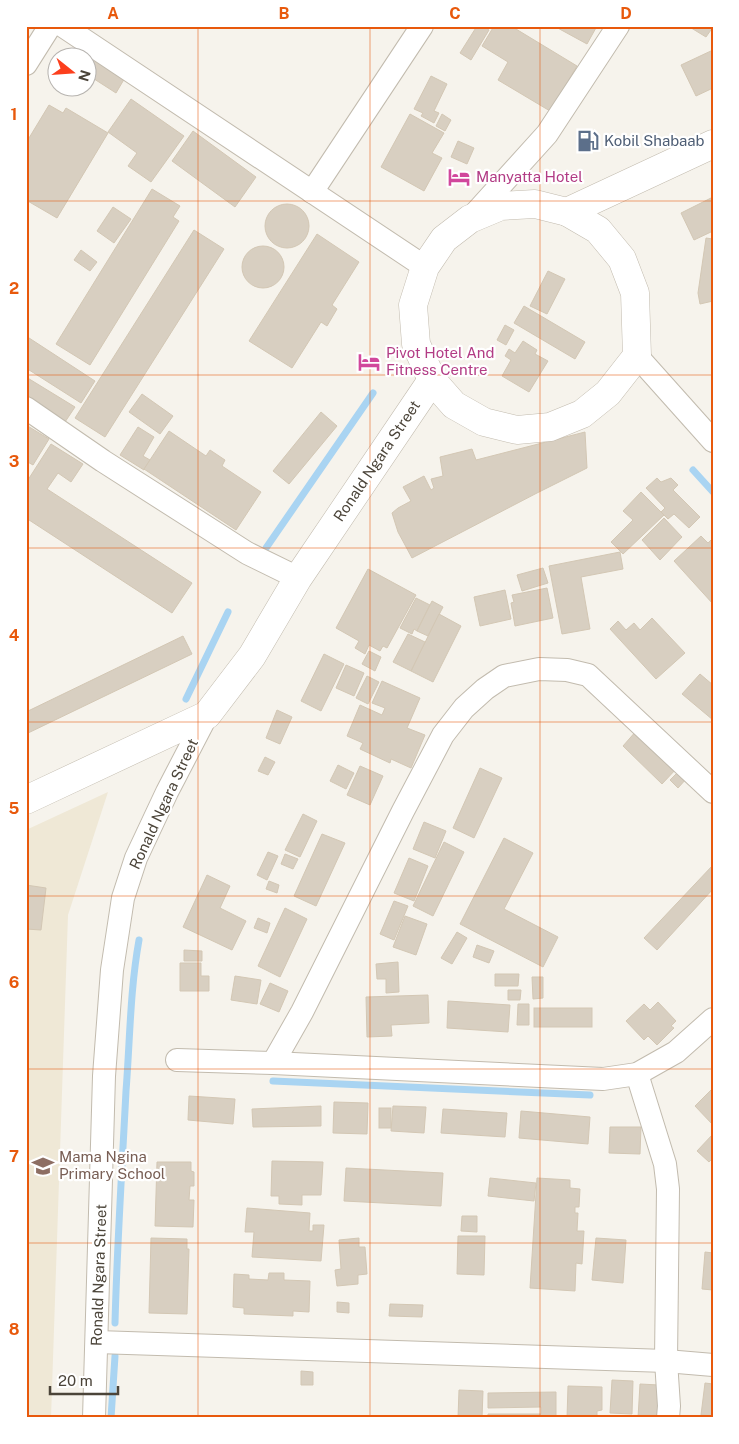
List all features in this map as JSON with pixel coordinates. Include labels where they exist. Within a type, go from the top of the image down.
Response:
[{"type":"street","points":[[26,64],[50,26]]},
{"type":"street","points":[[63,26],[425,267]]},
{"type":"street","points":[[312,192],[422,26]]},
{"type":"street","points":[[470,218],[501,206],[535,204],[567,212],[598,230],[622,259],[635,293],[637,356],[608,393],[582,414],[550,427],[517,430],[484,422],[454,405],[432,380],[416,344],[414,305],[425,267],[444,239],[470,218],[547,134],[618,26]]},
{"type":"street","points":[[567,212],[713,144]]},
{"type":"street","points":[[637,356],[711,435]]},
{"type":"street","name":"Ronald Ngara Street","points":[[94,1418],[104,1076],[112,970],[123,898],[136,858],[167,792],[207,715],[252,656],[298,578],[432,380]]},
{"type":"street","points":[[26,408],[103,461],[247,553],[298,578]]},
{"type":"street","points":[[273,1063],[302,1012],[443,735],[464,708],[485,689],[504,676],[539,670],[567,670],[588,675],[713,792]]},
{"type":"street","points":[[26,800],[207,715]]},
{"type":"street","points":[[177,1060],[273,1063],[603,1080],[637,1074],[676,1052],[713,1019]]},
{"type":"street","points":[[637,1074],[665,1164],[668,1189],[666,1361],[668,1418]]},
{"type":"street","points":[[97,1342],[666,1361],[713,1365]]},
{"type":"shaded area","name":"Mama Ngina Primary School","points":[[108,792],[68,915],[51,1418],[26,1418],[26,830]]},
{"type":"building","points":[[477,26],[483,26],[489,30],[471,60],[460,53]]},
{"type":"building","points":[[494,26],[511,26],[577,66],[550,111],[498,80],[508,62],[482,46]]},
{"type":"building","points":[[554,26],[597,26],[587,44]]},
{"type":"building","points":[[688,26],[713,26],[713,27],[706,37]]},
{"type":"building","points":[[713,50],[713,88],[696,96],[681,65]]},
{"type":"building","points":[[98,58],[126,76],[116,93],[98,81]]},
{"type":"building","points":[[431,76],[447,84],[434,111],[439,113],[434,123],[421,116],[423,113],[414,109]]},
{"type":"building","points":[[131,99],[184,136],[151,182],[128,166],[137,153],[108,132]]},
{"type":"building","points":[[49,105],[63,113],[66,108],[108,133],[57,218],[26,200],[26,143]]},
{"type":"building","points":[[410,114],[444,133],[432,153],[442,158],[424,191],[381,167]]},
{"type":"building","points":[[442,114],[451,120],[445,131],[436,126]]},
{"type":"building","points":[[193,131],[256,177],[235,207],[172,161]]},
{"type":"building","points":[[458,141],[474,148],[467,164],[451,157]]},
{"type":"building","points":[[152,189],[180,206],[173,217],[179,221],[90,365],[56,344]]},
{"type":"building","points":[[713,197],[713,231],[694,240],[681,213]]},
{"type":"building","points":[[287,204],[299,208],[305,214],[309,226],[305,238],[299,244],[287,248],[275,244],[269,238],[265,226],[269,214],[275,208]]},
{"type":"building","points":[[113,207],[131,219],[114,243],[97,231]]},
{"type":"building","points":[[194,230],[224,249],[105,437],[75,418]]},
{"type":"building","points":[[317,234],[359,262],[332,305],[337,309],[327,326],[321,322],[292,368],[249,341]]},
{"type":"building","points":[[706,238],[713,239],[713,301],[700,304],[698,293]]},
{"type":"building","points":[[267,246],[275,249],[281,255],[284,267],[281,279],[275,285],[259,288],[251,285],[245,279],[242,263],[245,255],[251,249]]},
{"type":"building","points":[[81,250],[97,262],[90,271],[74,260]]},
{"type":"building","points":[[548,271],[565,279],[547,314],[530,306]]},
{"type":"building","points":[[524,306],[585,342],[575,359],[514,323]]},
{"type":"building","points":[[505,325],[514,330],[506,345],[497,340]]},
{"type":"building","points":[[26,336],[95,381],[81,403],[26,368]]},
{"type":"building","points":[[523,341],[537,350],[535,354],[548,361],[529,392],[502,376],[511,360],[505,356],[509,349],[515,353]]},
{"type":"building","points":[[26,377],[75,407],[65,422],[26,397]]},
{"type":"building","points":[[142,394],[173,416],[160,434],[129,412]]},
{"type":"building","points":[[321,412],[337,426],[289,484],[273,471]]},
{"type":"building","points":[[26,425],[49,439],[33,465],[26,461]]},
{"type":"building","points":[[138,427],[154,437],[143,456],[150,460],[144,470],[120,455]]},
{"type":"building","points":[[169,431],[206,456],[210,450],[225,460],[222,466],[261,492],[236,530],[144,469]]},
{"type":"building","points":[[585,432],[587,468],[412,558],[398,532],[392,513],[411,501],[403,487],[424,476],[431,490],[434,488],[431,479],[443,476],[440,457],[472,449],[476,460]]},
{"type":"building","points":[[51,444],[83,464],[71,482],[58,473],[47,489],[192,583],[172,613],[26,518],[26,483]]},
{"type":"building","points":[[657,478],[661,482],[671,478],[678,485],[673,490],[700,517],[689,528],[674,514],[668,519],[661,512],[665,508],[646,488]]},
{"type":"building","points":[[641,492],[664,515],[623,554],[611,542],[633,520],[623,511]]},
{"type":"building","points":[[664,518],[682,537],[660,560],[642,540]]},
{"type":"building","points":[[701,536],[708,543],[713,538],[713,604],[674,561]]},
{"type":"building","points":[[620,552],[623,569],[581,577],[590,629],[562,634],[549,566]]},
{"type":"building","points":[[543,568],[548,583],[522,591],[517,575]]},
{"type":"building","points":[[368,569],[416,595],[387,648],[383,646],[380,651],[369,645],[365,654],[355,648],[359,641],[336,628]]},
{"type":"building","points":[[547,588],[553,618],[515,626],[511,603],[514,602],[512,595]]},
{"type":"building","points":[[505,590],[511,619],[480,626],[474,597]]},
{"type":"building","points":[[416,598],[430,605],[417,631],[414,629],[412,634],[400,628]]},
{"type":"building","points":[[432,601],[443,607],[428,636],[417,631]]},
{"type":"building","points":[[439,614],[461,626],[433,682],[411,671]]},
{"type":"building","points":[[652,618],[685,653],[656,679],[610,629],[618,621],[626,630],[634,623],[640,630]]},
{"type":"building","points":[[408,634],[425,642],[411,671],[393,662]]},
{"type":"building","points":[[183,636],[192,654],[26,734],[26,712]]},
{"type":"building","points":[[369,651],[381,657],[375,671],[362,664]]},
{"type":"building","points":[[324,654],[344,664],[321,711],[301,701]]},
{"type":"building","points":[[346,665],[364,673],[354,696],[336,688]]},
{"type":"building","points":[[700,674],[713,685],[713,720],[682,694]]},
{"type":"building","points":[[367,676],[379,682],[368,704],[356,698]]},
{"type":"building","points":[[382,681],[420,698],[407,728],[425,735],[411,768],[391,759],[390,763],[360,749],[363,743],[347,736],[360,705],[382,715],[385,708],[372,703]]},
{"type":"building","points":[[277,710],[292,717],[280,744],[266,738]]},
{"type":"building","points":[[637,730],[677,768],[662,784],[623,746]]},
{"type":"building","points":[[265,757],[275,762],[268,775],[258,771]]},
{"type":"building","points":[[338,765],[354,773],[346,789],[330,781]]},
{"type":"building","points":[[360,766],[383,776],[370,805],[347,795]]},
{"type":"building","points":[[480,768],[502,778],[474,838],[453,828]]},
{"type":"building","points":[[679,771],[687,778],[678,788],[670,780]]},
{"type":"building","points":[[303,814],[317,821],[300,857],[285,850]]},
{"type":"building","points":[[424,822],[446,831],[435,858],[413,849]]},
{"type":"building","points":[[322,834],[345,843],[316,906],[294,896]]},
{"type":"building","points":[[504,838],[533,853],[504,909],[558,937],[543,967],[460,924]]},
{"type":"building","points":[[444,842],[464,852],[433,916],[413,906]]},
{"type":"building","points":[[268,852],[278,856],[267,880],[257,875]]},
{"type":"building","points":[[285,854],[298,859],[293,869],[281,864]]},
{"type":"building","points":[[409,858],[428,866],[414,901],[394,893]]},
{"type":"building","points":[[713,865],[713,889],[657,950],[644,938]]},
{"type":"building","points":[[207,875],[230,886],[220,908],[246,921],[232,950],[183,927]]},
{"type":"building","points":[[269,881],[279,885],[277,893],[266,889]]},
{"type":"building","points":[[26,885],[46,888],[41,930],[26,929]]},
{"type":"building","points":[[394,901],[408,906],[394,940],[380,934]]},
{"type":"building","points":[[285,908],[307,919],[280,977],[258,966]]},
{"type":"building","points":[[405,916],[427,924],[416,955],[393,947]]},
{"type":"building","points":[[258,918],[270,923],[267,933],[254,928]]},
{"type":"building","points":[[457,932],[467,938],[452,964],[441,958]]},
{"type":"building","points":[[477,945],[494,951],[489,963],[473,957]]},
{"type":"building","points":[[184,950],[202,951],[202,961],[184,961]]},
{"type":"building","points":[[398,962],[399,992],[386,993],[386,979],[377,979],[376,964]]},
{"type":"building","points":[[180,963],[201,963],[201,976],[209,976],[209,991],[180,991]]},
{"type":"building","points":[[495,974],[519,974],[518,986],[495,986]]},
{"type":"building","points":[[235,976],[261,980],[257,1004],[231,1000]]},
{"type":"building","points":[[532,977],[543,977],[543,998],[533,999]]},
{"type":"building","points":[[270,983],[288,991],[279,1012],[260,1004]]},
{"type":"building","points":[[508,990],[521,990],[520,1000],[508,1000]]},
{"type":"building","points":[[428,995],[429,1023],[391,1025],[392,1036],[367,1037],[366,997]]},
{"type":"building","points":[[448,1001],[510,1005],[508,1032],[447,1028]]},
{"type":"building","points":[[658,1002],[676,1021],[671,1026],[674,1028],[657,1045],[648,1036],[644,1040],[626,1021],[644,1004],[650,1010]]},
{"type":"building","points":[[518,1004],[529,1004],[529,1025],[517,1025]]},
{"type":"building","points":[[534,1008],[592,1008],[592,1027],[534,1027]]},
{"type":"building","points":[[713,1088],[713,1125],[695,1106]]},
{"type":"building","points":[[189,1096],[235,1099],[233,1124],[188,1120]]},
{"type":"building","points":[[334,1102],[368,1103],[367,1134],[333,1133]]},
{"type":"building","points":[[321,1106],[321,1126],[253,1127],[252,1109]]},
{"type":"building","points":[[393,1106],[426,1107],[424,1133],[391,1131]]},
{"type":"building","points":[[379,1108],[391,1108],[391,1128],[379,1128]]},
{"type":"building","points":[[443,1109],[507,1113],[505,1137],[441,1133]]},
{"type":"building","points":[[521,1111],[590,1117],[588,1144],[519,1138]]},
{"type":"building","points":[[610,1127],[641,1127],[640,1154],[609,1153]]},
{"type":"building","points":[[713,1134],[713,1158],[709,1162],[697,1151]]},
{"type":"building","points":[[272,1161],[323,1162],[321,1195],[302,1195],[302,1205],[279,1204],[279,1196],[271,1196]]},
{"type":"building","points":[[157,1162],[191,1162],[191,1171],[194,1172],[194,1186],[190,1186],[189,1200],[194,1200],[193,1227],[155,1226]]},
{"type":"building","points":[[346,1168],[443,1173],[441,1206],[344,1201]]},
{"type":"building","points":[[490,1178],[536,1183],[534,1201],[488,1196]]},
{"type":"building","points":[[537,1178],[570,1180],[570,1188],[580,1189],[579,1207],[575,1207],[575,1213],[578,1213],[577,1231],[584,1231],[582,1264],[576,1263],[575,1291],[530,1288]]},
{"type":"building","points":[[247,1208],[310,1213],[309,1231],[313,1231],[313,1225],[324,1225],[321,1261],[252,1257],[254,1232],[245,1232]]},
{"type":"building","points":[[462,1216],[477,1216],[477,1232],[461,1231]]},
{"type":"building","points":[[458,1236],[485,1236],[484,1275],[457,1274]]},
{"type":"building","points":[[151,1238],[187,1239],[187,1249],[189,1249],[187,1314],[149,1313]]},
{"type":"building","points":[[359,1238],[359,1247],[365,1247],[367,1274],[358,1275],[358,1284],[337,1286],[335,1270],[341,1269],[339,1240]]},
{"type":"building","points":[[596,1238],[626,1240],[623,1283],[592,1280]]},
{"type":"building","points":[[705,1252],[713,1253],[713,1290],[702,1289]]},
{"type":"building","points":[[269,1273],[284,1273],[284,1280],[310,1281],[309,1312],[293,1311],[293,1316],[244,1314],[244,1308],[233,1307],[234,1274],[249,1275],[249,1279],[268,1280]]},
{"type":"building","points":[[337,1302],[349,1303],[349,1313],[337,1312]]},
{"type":"building","points":[[390,1304],[423,1305],[422,1317],[389,1316]]},
{"type":"building","points":[[301,1371],[313,1372],[313,1385],[301,1385]]},
{"type":"building","points":[[612,1380],[633,1381],[632,1414],[610,1413]]},
{"type":"building","points":[[705,1383],[713,1384],[713,1416],[701,1415]]},
{"type":"building","points":[[640,1384],[659,1385],[657,1418],[638,1418]]},
{"type":"building","points":[[568,1386],[602,1387],[602,1410],[597,1411],[597,1418],[567,1418]]},
{"type":"building","points":[[459,1390],[483,1391],[482,1418],[458,1418]]},
{"type":"building","points":[[556,1392],[556,1418],[488,1418],[488,1414],[541,1414],[541,1407],[488,1408],[488,1393]]},
{"type":"waterway","points":[[266,548],[373,393]]},
{"type":"waterway","points":[[693,470],[713,492]]},
{"type":"waterway","points":[[186,699],[228,612]]},
{"type":"waterway","points":[[115,1323],[131,1015],[139,940]]},
{"type":"waterway","points":[[273,1081],[590,1095]]},
{"type":"waterway","points":[[111,1418],[115,1356]]},
{"type":"place","name":"Kobil Shabaab","points":[[588,141]]},
{"type":"place","name":"Manyatta Hotel","points":[[459,177]]},
{"type":"place","name":"Pivot Hotel And Fitness Centre","points":[[369,362]]},
{"type":"place","name":"Mama Ngina Primary School","points":[[43,1166]]}]
